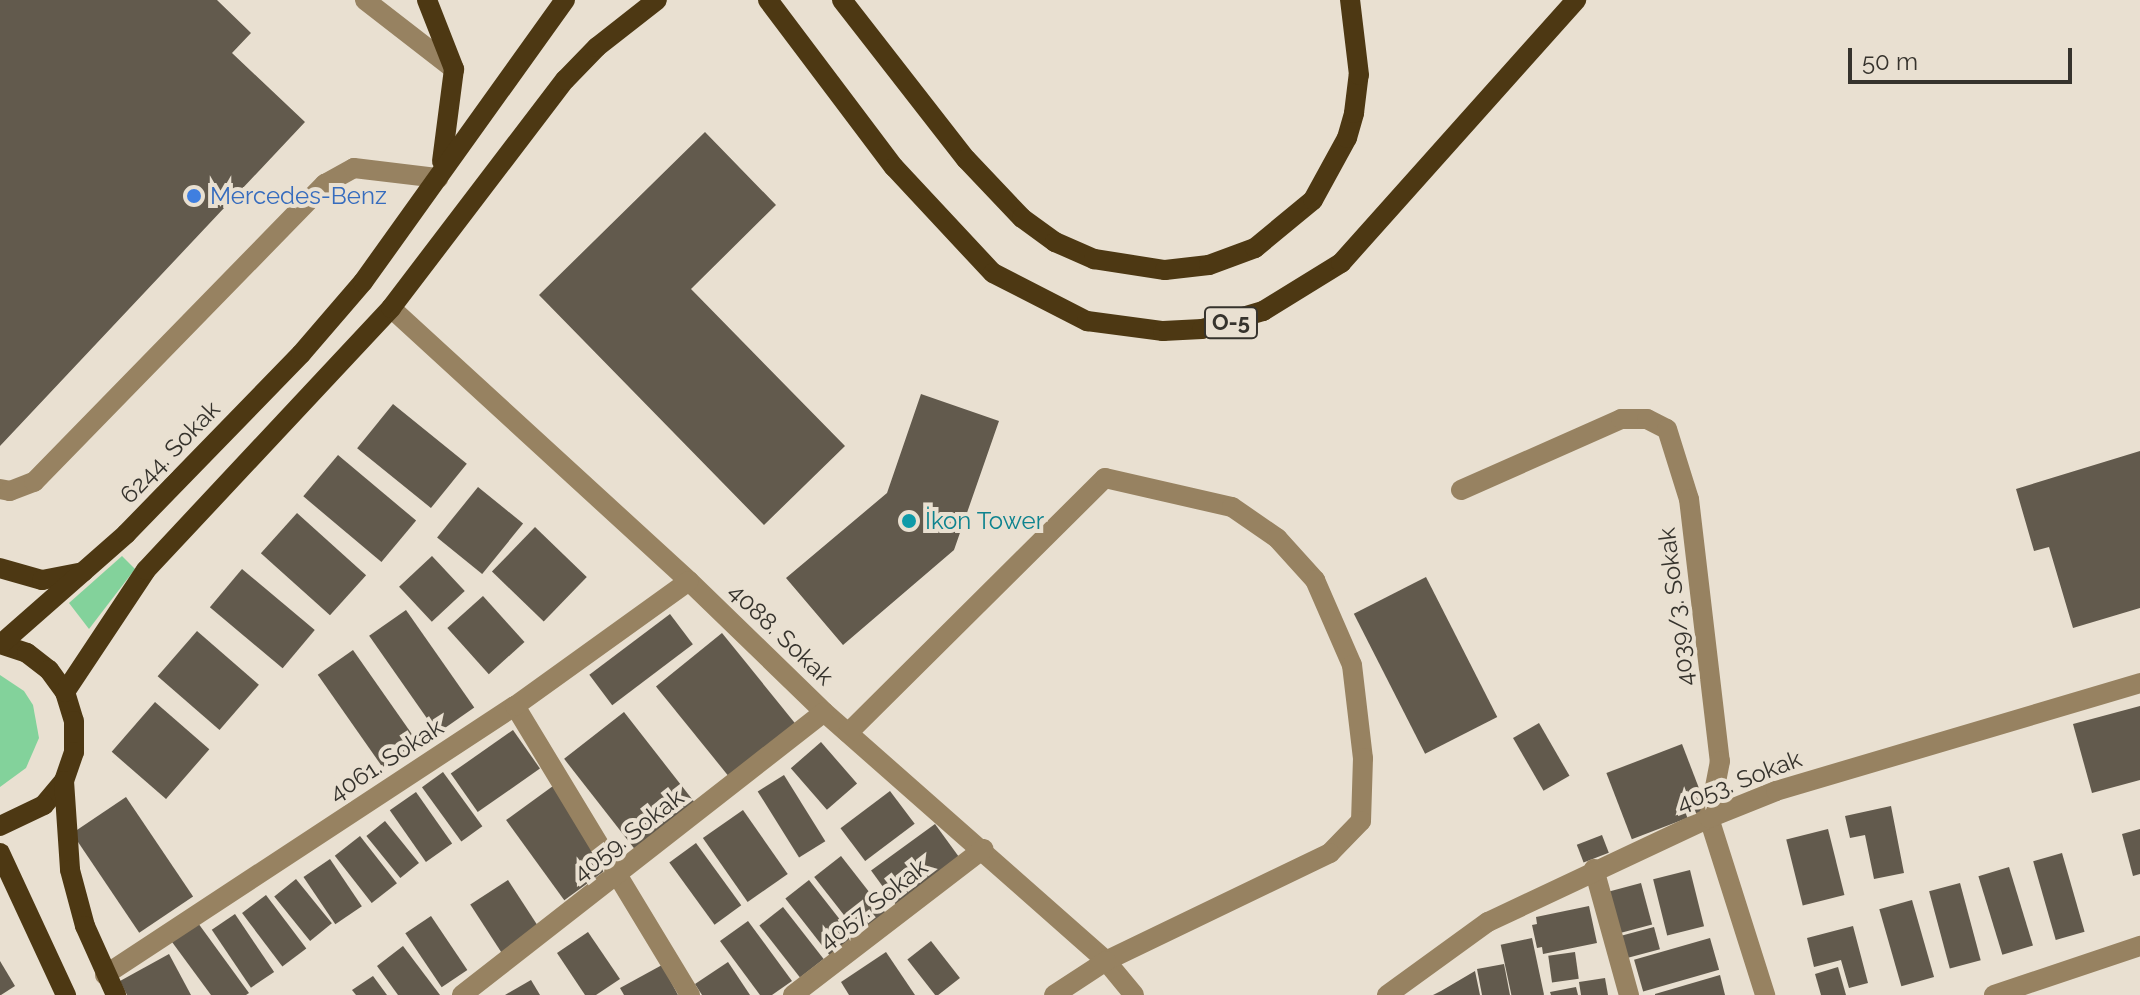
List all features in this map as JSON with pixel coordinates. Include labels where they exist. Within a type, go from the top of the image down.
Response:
[{"type":"main road","points":[[427,0],[454,69],[452,120],[438,178]]},
{"type":"main road","name":"6244. Sokak","points":[[0,642],[87,571],[301,354],[363,282],[565,0]]},
{"type":"main road","points":[[65,692],[146,570],[391,308],[565,80],[597,47],[657,0]]},
{"type":"main road","name":"O-5","points":[[768,0],[919,198],[980,262],[1013,287],[1067,314],[1109,327],[1202,329],[1280,303],[1341,263],[1576,0]]},
{"type":"main road","points":[[842,0],[992,188],[1055,242],[1118,265],[1186,269],[1255,248],[1293,220],[1326,180],[1347,138],[1356,103],[1357,50],[1350,0]]},
{"type":"main road","points":[[0,568],[42,580],[87,571]]},
{"type":"main road","points":[[0,642],[49,670],[65,692],[74,721],[74,752],[64,781],[44,805],[0,826]]},
{"type":"main road","points":[[64,781],[70,870],[105,975],[116,995]]},
{"type":"main road","points":[[0,853],[66,995]]},
{"type":"street","points":[[365,0],[454,69]]},
{"type":"street","points":[[0,489],[10,491],[34,482],[325,184],[354,168],[438,178]]},
{"type":"street","name":"4088. Sokak","points":[[391,308],[689,581],[824,712],[983,849],[1106,961],[1134,995]]},
{"type":"street","name":"4039/3. Sokak","points":[[1461,490],[1621,419],[1647,419],[1667,429],[1689,499],[1720,761],[1709,818],[1765,995]]},
{"type":"street","points":[[848,733],[1105,478],[1232,507],[1277,538],[1315,580],[1352,665],[1363,758],[1361,821],[1330,853],[1106,961],[1054,995]]},
{"type":"street","name":"4061. Sokak","points":[[105,975],[515,706],[689,581]]},
{"type":"street","name":"4053. Sokak","points":[[1387,995],[1488,922],[1594,869],[1709,818],[1776,791],[2140,683]]},
{"type":"street","points":[[515,706],[690,995]]},
{"type":"street","name":"4059. Sokak","points":[[462,995],[620,875],[824,712]]},
{"type":"street","name":"4057. Sokak","points":[[793,995],[983,849]]},
{"type":"street","points":[[1594,869],[1629,995]]},
{"type":"street","points":[[1994,995],[2058,986],[2140,946]]},
{"type":"green space","points":[[122,556],[135,569],[89,629],[69,603]]},
{"type":"green space","points":[[0,675],[24,691],[33,705],[39,738],[26,768],[0,787]]},
{"type":"building","points":[[0,0],[217,0],[251,33],[232,53],[305,122],[0,446]]},
{"type":"building","points":[[705,132],[776,205],[691,289],[845,446],[764,525],[539,295]]},
{"type":"building","name":"İkon Tower","points":[[921,394],[999,421],[954,550],[843,645],[786,578],[887,493]]},
{"type":"building","points":[[393,404],[467,464],[431,508],[357,448]]},
{"type":"building","points":[[2140,451],[2140,608],[2073,628],[2049,547],[2034,551],[2016,489]]},
{"type":"building","points":[[338,455],[416,521],[381,562],[303,496]]},
{"type":"building","points":[[478,487],[523,524],[482,574],[437,538]]},
{"type":"building","points":[[297,513],[366,575],[330,615],[261,553]]},
{"type":"building","points":[[535,527],[587,577],[544,622],[492,572]]},
{"type":"building","points":[[432,556],[465,591],[432,622],[399,587]]},
{"type":"building","points":[[242,569],[315,630],[283,668],[210,607]]},
{"type":"building","points":[[1426,577],[1497,717],[1425,754],[1354,614]]},
{"type":"building","points":[[483,596],[524,642],[489,674],[447,628]]},
{"type":"building","points":[[406,610],[474,707],[437,733],[369,636]]},
{"type":"building","points":[[670,614],[693,644],[612,705],[589,675]]},
{"type":"building","points":[[197,631],[259,685],[220,730],[158,676]]},
{"type":"building","points":[[722,633],[796,724],[730,777],[656,686]]},
{"type":"building","points":[[353,650],[418,743],[383,767],[318,675]]},
{"type":"building","points":[[155,702],[209,749],[166,799],[112,752]]},
{"type":"building","points":[[2140,706],[2140,780],[2092,793],[2073,724]]},
{"type":"building","points":[[624,712],[697,805],[637,852],[564,759]]},
{"type":"building","points":[[1539,723],[1570,776],[1544,791],[1513,738]]},
{"type":"building","points":[[513,730],[540,769],[478,812],[451,774]]},
{"type":"building","points":[[821,742],[857,784],[827,810],[791,768]]},
{"type":"building","points":[[1682,744],[1707,810],[1632,839],[1606,773]]},
{"type":"building","points":[[443,772],[482,826],[461,841],[422,787]]},
{"type":"building","points":[[784,775],[825,841],[799,858],[758,791]]},
{"type":"building","points":[[553,786],[611,866],[564,900],[506,820]]},
{"type":"building","points":[[890,791],[915,824],[865,861],[840,828]]},
{"type":"building","points":[[416,792],[452,844],[426,862],[390,810]]},
{"type":"building","points":[[126,797],[193,896],[139,933],[72,833]]},
{"type":"building","points":[[1891,806],[1904,873],[1874,879],[1865,835],[1850,838],[1845,816]]},
{"type":"building","points":[[743,810],[788,874],[748,902],[703,838]]},
{"type":"building","points":[[385,821],[419,863],[400,878],[366,836]]},
{"type":"building","points":[[935,824],[960,859],[896,905],[871,870]]},
{"type":"building","points":[[1828,829],[1844,895],[1803,905],[1786,839]]},
{"type":"building","points":[[2140,829],[2140,874],[2133,876],[2122,834]]},
{"type":"building","points":[[1602,835],[1609,853],[1584,862],[1577,845]]},
{"type":"building","points":[[360,836],[397,883],[372,903],[335,856]]},
{"type":"building","points":[[696,843],[741,905],[715,925],[669,862]]},
{"type":"building","points":[[2062,853],[2085,932],[2056,940],[2033,861]]},
{"type":"building","points":[[841,856],[887,914],[860,935],[814,877]]},
{"type":"building","points":[[330,859],[362,906],[335,924],[303,877]]},
{"type":"building","points":[[2009,867],[2033,945],[2002,955],[1978,876]]},
{"type":"building","points":[[1690,870],[1704,926],[1667,935],[1653,879]]},
{"type":"building","points":[[296,879],[332,923],[310,941],[274,897]]},
{"type":"building","points":[[508,880],[541,930],[503,955],[470,905]]},
{"type":"building","points":[[809,880],[853,937],[830,955],[785,898]]},
{"type":"building","points":[[1641,883],[1652,925],[1620,933],[1609,892]]},
{"type":"building","points":[[1960,883],[1981,960],[1950,969],[1929,891]]},
{"type":"building","points":[[266,895],[306,949],[282,967],[242,913]]},
{"type":"building","points":[[1912,900],[1934,977],[1901,986],[1879,909]]},
{"type":"building","points":[[1589,906],[1597,943],[1543,954],[1542,947],[1537,948],[1532,925],[1537,924],[1536,917]]},
{"type":"building","points":[[783,907],[824,959],[800,977],[759,925]]},
{"type":"building","points":[[235,914],[274,972],[251,988],[212,930]]},
{"type":"building","points":[[431,916],[467,970],[442,987],[405,933]]},
{"type":"building","points":[[748,921],[792,981],[772,995],[760,995],[720,941]]},
{"type":"building","points":[[198,923],[249,993],[211,995],[172,942]]},
{"type":"building","points":[[1853,926],[1868,983],[1849,988],[1841,960],[1814,967],[1807,938]]},
{"type":"building","points":[[1654,927],[1660,949],[1627,958],[1621,936]]},
{"type":"building","points":[[588,932],[620,979],[596,995],[585,995],[557,953]]},
{"type":"building","points":[[1532,938],[1544,995],[1511,995],[1501,945]]},
{"type":"building","points":[[1710,938],[1719,970],[1643,991],[1634,960]]},
{"type":"building","points":[[931,941],[960,978],[935,995],[907,959]]},
{"type":"building","points":[[403,946],[440,995],[398,995],[377,966]]},
{"type":"building","points":[[886,952],[915,995],[849,995],[841,982]]},
{"type":"building","points":[[1575,952],[1579,979],[1552,982],[1548,956]]},
{"type":"building","points":[[169,954],[191,995],[127,995],[120,981]]},
{"type":"building","points":[[0,961],[15,986],[1,995],[0,995]]},
{"type":"building","points":[[728,962],[750,995],[702,995],[695,984]]},
{"type":"building","points":[[1504,964],[1510,995],[1482,995],[1477,969]]},
{"type":"building","points":[[662,965],[678,995],[624,995],[620,988]]},
{"type":"building","points":[[1838,967],[1846,995],[1821,995],[1815,974]]},
{"type":"building","points":[[1475,971],[1480,995],[1433,995],[1441,991]]},
{"type":"building","points":[[1720,975],[1725,995],[1655,995],[1655,994]]},
{"type":"building","points":[[373,976],[387,995],[356,995],[352,990]]},
{"type":"building","points":[[1605,978],[1608,995],[1581,995],[1579,982]]},
{"type":"building","points":[[531,980],[540,995],[505,995]]},
{"type":"building","points":[[1576,987],[1578,995],[1551,995],[1550,992]]},
{"type":"place","name":"Mercedes-Benz","points":[[194,196]]},
{"type":"place","name":"İkon Tower","points":[[909,521]]}]
